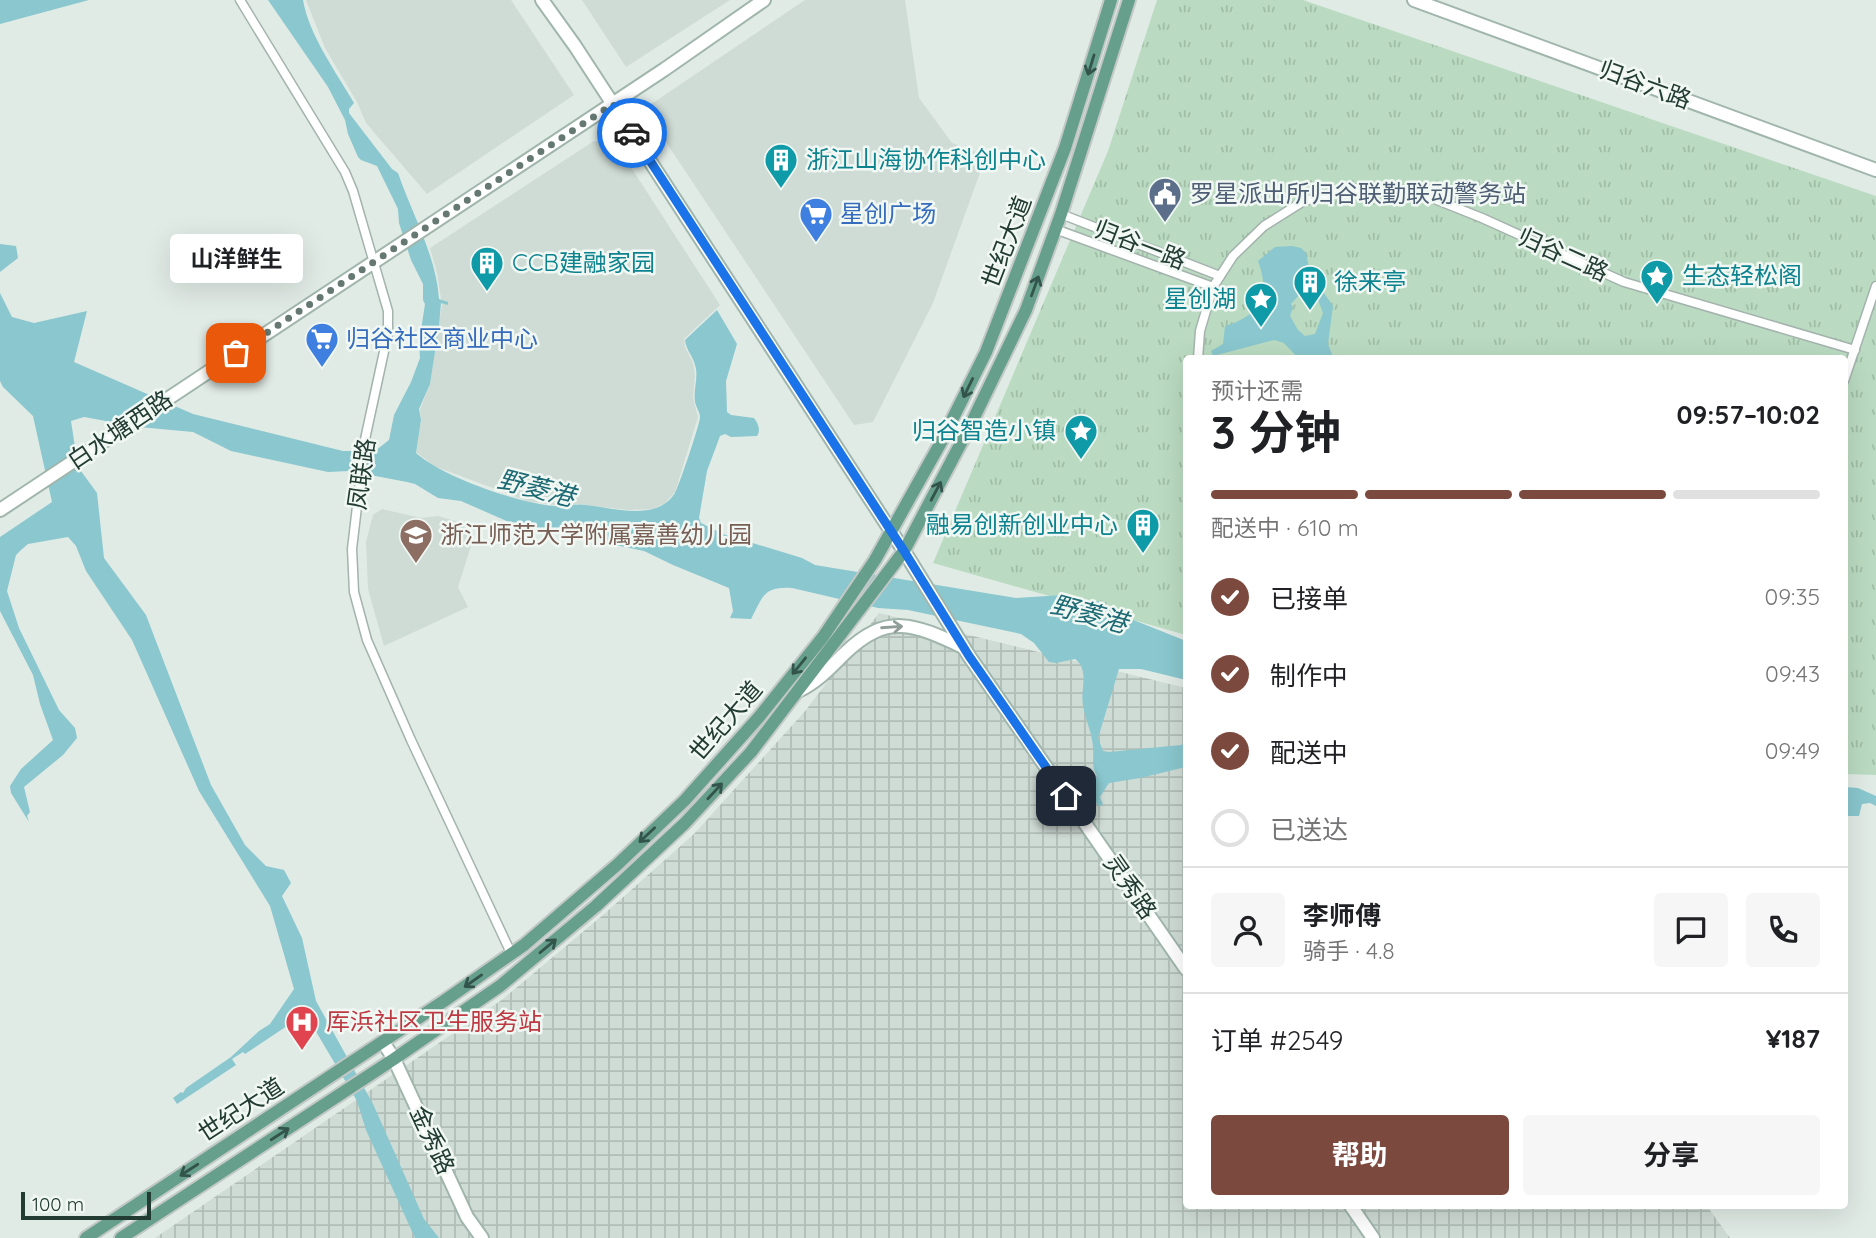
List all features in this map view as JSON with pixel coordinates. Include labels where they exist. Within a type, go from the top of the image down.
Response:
[{"type":"main road","name":"世纪大道","points":[[86,1238],[383,1042],[511,953],[618,864],[685,800],[759,717],[841,612],[875,560],[940,444],[998,326],[1065,148],[1111,0]]},
{"type":"main road","name":"世纪大道","points":[[121,1238],[500,986],[596,906],[685,823],[751,752],[904,551],[971,424],[1026,310],[1061,214],[1129,0]]},
{"type":"street","name":"凤联路","points":[[240,0],[345,172],[388,311],[388,333],[359,481],[352,549],[354,592],[367,640],[511,953]]},
{"type":"street","name":"灵秀路","points":[[542,0],[613,104],[891,531],[963,647],[1183,965]]},
{"type":"street","name":"白水塘西路","points":[[0,510],[613,104],[764,0]]},
{"type":"street","name":"归谷六路","points":[[1414,0],[1876,170]]},
{"type":"street","name":"归谷二路","points":[[1198,355],[1200,331],[1213,287],[1233,256],[1264,226],[1302,202],[1343,190],[1386,187],[1422,194],[1458,208],[1624,282],[1855,350]]},
{"type":"street","name":"归谷一路","points":[[1061,214],[1220,275]]},
{"type":"street","name":"归谷一路","points":[[1055,229],[1213,287]]},
{"type":"street","points":[[1848,370],[1876,286]]},
{"type":"street","points":[[798,691],[816,682],[856,642],[876,629],[901,626],[929,631],[963,647]]},
{"type":"street","name":"金秀路","points":[[383,1042],[394,1059],[467,1217],[482,1238]]},
{"type":"street","points":[[1353,1209],[1373,1238]]},
{"type":"shaded area","points":[[306,0],[511,0],[574,95],[427,194],[366,123],[357,102],[325,48]]},
{"type":"shaded area","points":[[582,0],[730,0],[626,67]]},
{"type":"shaded area","points":[[805,0],[905,0],[919,98],[952,143],[986,156],[933,303],[873,422],[854,425],[644,109]]},
{"type":"shaded area","points":[[594,141],[614,141],[720,305],[684,339],[693,363],[693,398],[698,417],[675,492],[665,503],[653,509],[628,510],[578,504],[559,506],[527,501],[434,466],[416,452],[421,421],[420,409],[430,384],[442,305],[430,248]]},
{"type":"shaded area","name":"浙江师范大学附属嘉善幼儿园","points":[[382,509],[421,518],[438,516],[465,524],[474,536],[458,587],[468,607],[384,646],[368,589],[366,542],[373,515]]},
{"type":"shaded area","points":[[879,613],[1183,687],[1183,1209],[1709,1209],[1730,1238],[155,1238],[503,999],[694,834],[806,710]]},
{"type":"green space","name":"归谷智造小镇","points":[[1157,0],[1303,0],[1876,196],[1876,775],[1848,774],[1848,355],[1183,355],[1183,634],[933,563],[1108,151]]},
{"type":"water","points":[[0,0],[89,0],[0,24]]},
{"type":"water","name":"野菱港","points":[[268,0],[303,0],[317,40],[354,103],[349,113],[392,169],[398,173],[428,251],[439,299],[448,302],[448,305],[441,303],[430,384],[419,409],[421,420],[416,453],[429,462],[462,480],[538,504],[582,505],[634,511],[657,508],[675,493],[700,417],[695,397],[696,370],[685,340],[717,310],[737,344],[726,381],[727,412],[754,418],[759,431],[757,436],[720,436],[707,471],[699,518],[701,523],[723,534],[802,558],[815,565],[1016,598],[1063,595],[1098,601],[1116,613],[1183,640],[1183,679],[1141,669],[1119,669],[1098,738],[1103,751],[1109,752],[1183,744],[1183,768],[1109,783],[1100,797],[1103,804],[1099,807],[1088,790],[1097,776],[1093,766],[1092,738],[1082,699],[1084,680],[1080,663],[1075,659],[1049,662],[1034,643],[1021,634],[908,610],[878,608],[792,588],[775,589],[766,594],[751,619],[730,618],[733,611],[729,588],[644,551],[511,523],[461,501],[438,498],[407,482],[349,471],[328,472],[231,451],[193,432],[139,427],[84,417],[71,421],[78,467],[97,493],[104,558],[146,615],[211,785],[245,845],[266,866],[284,870],[291,883],[282,896],[302,938],[316,1001],[373,1104],[424,1219],[439,1238],[415,1238],[366,1130],[357,1101],[305,1013],[299,1013],[296,1020],[245,1054],[243,1052],[232,1059],[236,1065],[177,1104],[173,1098],[231,1057],[270,1024],[294,989],[270,906],[199,791],[132,640],[86,571],[76,546],[68,537],[28,544],[21,550],[16,555],[7,591],[19,628],[59,710],[75,728],[77,738],[63,755],[24,787],[30,812],[27,816],[29,822],[11,793],[10,786],[21,769],[53,740],[33,675],[0,611],[0,537],[52,502],[33,416],[0,381],[0,293],[12,317],[34,323],[87,311],[74,362],[193,414],[343,451],[375,451],[389,440],[394,415],[420,358],[419,343],[425,304],[423,284],[411,260],[399,223],[398,209],[377,166],[358,157],[345,120],[328,87]]},
{"type":"water","points":[[0,244],[16,246],[18,258],[0,272]]},
{"type":"water","name":"星创湖","points":[[1292,246],[1301,248],[1306,253],[1310,273],[1333,306],[1328,344],[1332,355],[1295,355],[1284,343],[1274,340],[1213,355],[1211,351],[1223,344],[1225,326],[1247,316],[1260,302],[1263,284],[1258,261],[1275,247]],"holes":[[[1310,293],[1317,297],[1323,313],[1315,334],[1305,336],[1290,316],[1293,307],[1291,304],[1300,294]]]},
{"type":"water","points":[[1848,787],[1858,788],[1876,796],[1876,806],[1870,803],[1862,804],[1859,816],[1848,816]]},
{"type":"way so far","points":[[236,353],[613,104],[632,133]]},
{"type":"place","name":"浙江山海协作科创中心","points":[[781,190]]},
{"type":"place","name":"罗星派出所归谷联勤联动警务站","points":[[1165,224]]},
{"type":"place","name":"星创广场","points":[[816,244]]},
{"type":"place","name":"CCB建融家园","points":[[487,293]]},
{"type":"place","name":"生态轻松阁","points":[[1657,306]]},
{"type":"place","name":"徐来亭","points":[[1310,312]]},
{"type":"place","name":"星创湖","points":[[1261,329]]},
{"type":"place","name":"山洋鲜生","points":[[236,353]]},
{"type":"place","name":"归谷社区商业中心","points":[[322,369]]},
{"type":"place","name":"归谷智造小镇","points":[[1081,461]]},
{"type":"place","name":"融易创新创业中心","points":[[1143,555]]},
{"type":"place","name":"浙江师范大学附属嘉善幼儿园","points":[[416,565]]},
{"type":"place","name":"厍浜社区卫生服务站","points":[[302,1052]]},
{"type":"route","points":[[632,133],[904,551],[969,656],[1066,796]]}]
